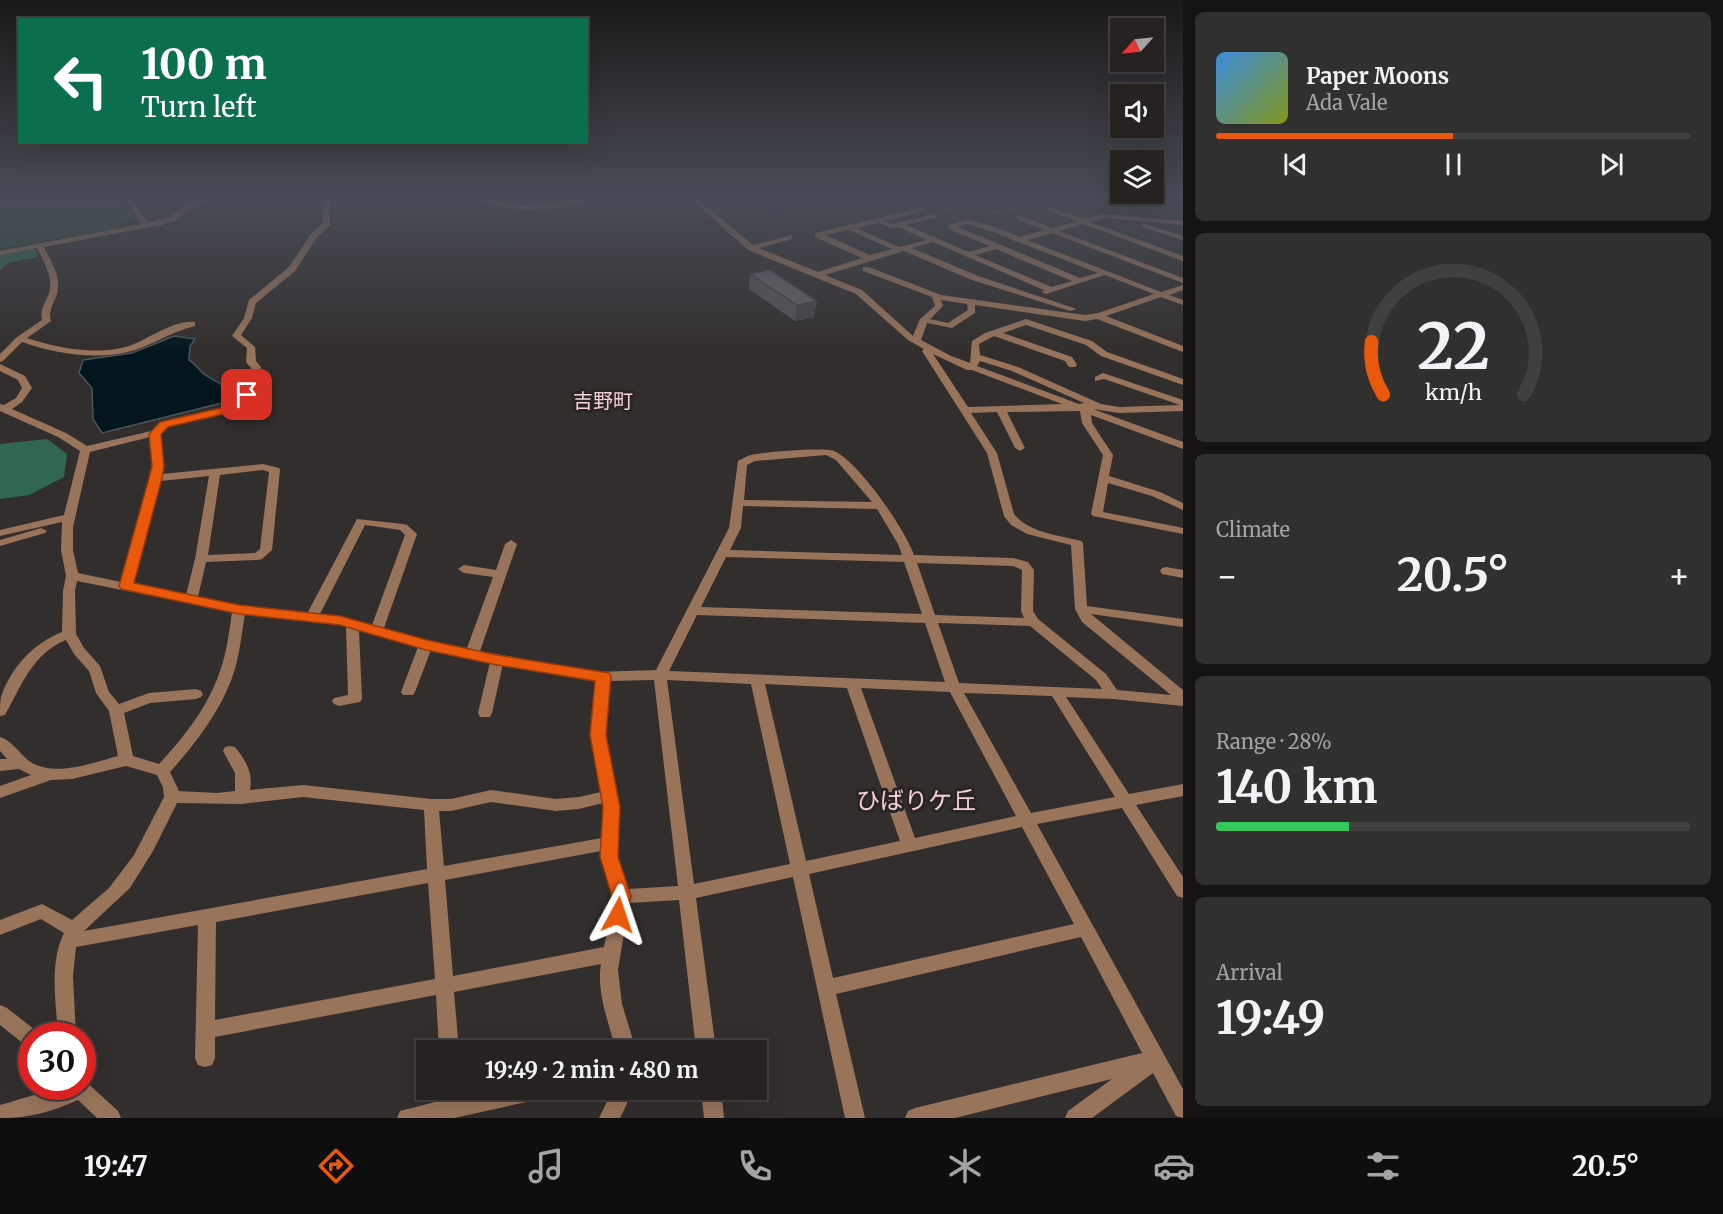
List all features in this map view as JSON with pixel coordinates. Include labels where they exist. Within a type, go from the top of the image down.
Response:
[{"type":"street","points":[[0,253],[16,250]]},
{"type":"street","points":[[0,359],[20,339],[45,324],[44,308],[54,290],[52,269],[42,250]]},
{"type":"street","points":[[4,408],[62,435],[84,450],[155,434],[164,425],[250,403],[251,400],[237,384],[256,372],[256,367],[251,362],[251,347],[236,336],[238,330],[248,318],[252,302],[292,269],[305,250]]},
{"type":"street","points":[[757,250],[820,274],[859,292],[916,341],[970,368],[1183,446]]},
{"type":"street","points":[[851,250],[868,258]]},
{"type":"street","points":[[820,274],[898,250]]},
{"type":"street","points":[[905,250],[1033,297],[1099,316],[1183,349]]},
{"type":"street","points":[[957,250],[1051,290]]},
{"type":"street","points":[[968,255],[985,250]]},
{"type":"street","points":[[1004,250],[1079,281]]},
{"type":"street","points":[[1049,250],[1183,303]]},
{"type":"street","points":[[1104,250],[1183,281]]},
{"type":"street","points":[[1160,250],[1183,259]]},
{"type":"street","points":[[866,269],[932,296],[1085,318],[1099,316],[1183,287]]},
{"type":"street","points":[[951,276],[963,273]]},
{"type":"street","points":[[1033,297],[1105,273]]},
{"type":"street","points":[[916,341],[924,320],[939,306],[932,296],[934,285]]},
{"type":"street","points":[[924,320],[949,326],[972,311],[970,302]]},
{"type":"street","points":[[970,368],[975,363],[975,343],[1026,322],[1089,343],[1104,354],[1183,382]]},
{"type":"street","points":[[20,339],[45,346],[119,351],[137,346],[176,327],[192,324]]},
{"type":"street","points":[[995,333],[1069,359],[1072,365]]},
{"type":"street","points":[[931,349],[927,351],[992,453],[1008,514],[1015,523],[1031,532],[1077,543],[1081,609],[1087,619],[1183,697]]},
{"type":"street","points":[[975,357],[1015,369],[1098,406],[1119,410],[1183,408]]},
{"type":"street","points":[[0,367],[26,383],[25,395],[4,408]]},
{"type":"street","points":[[1098,379],[1103,376],[1183,404]]},
{"type":"street","points":[[964,410],[1082,410],[1098,406]]},
{"type":"street","points":[[1001,409],[1020,448]]},
{"type":"street","points":[[1082,410],[1108,455],[1097,514],[1183,531]]},
{"type":"street","points":[[126,586],[156,478],[158,466],[155,434]]},
{"type":"street","points":[[84,450],[68,520],[67,550],[72,576],[69,591],[69,634],[79,651],[95,669],[104,693],[116,710],[126,760]]},
{"type":"street","points":[[705,1040],[660,675],[735,528],[742,463],[746,459],[828,452],[840,458],[881,506],[901,537],[954,687],[1183,1109]]},
{"type":"street","points":[[156,478],[263,467],[275,470],[266,550],[258,556],[201,559]]},
{"type":"street","points":[[191,600],[201,559],[215,472]]},
{"type":"street","points":[[1103,478],[1156,494],[1183,507]]},
{"type":"street","points":[[738,503],[881,506]]},
{"type":"street","points":[[1,538],[68,520]]},
{"type":"street","points":[[312,617],[362,522],[402,527],[411,534],[377,630]]},
{"type":"street","points":[[472,654],[511,544]]},
{"type":"street","points":[[722,553],[1013,562],[1024,565],[1028,570],[1028,611],[1033,622],[1101,677],[1113,694]]},
{"type":"street","points":[[464,569],[500,574]]},
{"type":"street","points":[[1166,572],[1183,574]]},
{"type":"street","points":[[72,576],[239,609],[352,623],[426,645],[497,660],[603,676],[660,675],[1113,694],[1183,702]]},
{"type":"street","points":[[162,771],[177,755],[218,692],[228,670],[239,609]]},
{"type":"street","points":[[1081,609],[1183,623]]},
{"type":"street","points":[[693,611],[1033,622]]},
{"type":"street","points":[[339,701],[355,699],[352,623]]},
{"type":"street","points":[[0,711],[32,655],[51,640],[69,634]]},
{"type":"street","points":[[408,692],[426,645]]},
{"type":"street","points":[[485,712],[497,660]]},
{"type":"street","points":[[603,676],[598,735],[611,807],[609,843],[612,871],[619,882],[622,896],[609,970],[613,1004],[623,1040]]},
{"type":"street","points":[[758,679],[855,1118]]},
{"type":"street","points":[[852,683],[910,846]]},
{"type":"street","points":[[1056,692],[1183,891]]},
{"type":"street","points":[[116,710],[149,698],[196,694]]},
{"type":"street","points":[[0,742],[19,763],[45,776]]},
{"type":"street","points":[[230,751],[246,777],[241,798]]},
{"type":"street","points":[[0,792],[45,776],[126,760],[162,771],[171,787],[172,797],[141,855],[116,892],[71,935],[66,965],[67,1022]]},
{"type":"street","points":[[0,765],[19,763]]},
{"type":"street","points":[[172,797],[241,798],[303,790],[430,806],[451,805],[491,796],[556,805],[579,803],[609,795]]},
{"type":"street","points":[[622,896],[687,893],[1027,820],[1183,790]]},
{"type":"street","points":[[430,806],[448,1040]]},
{"type":"street","points":[[0,928],[42,911],[71,935],[207,916],[609,843]]},
{"type":"street","points":[[205,1058],[207,916]]},
{"type":"street","points":[[827,988],[1085,929]]},
{"type":"street","points":[[206,1030],[611,954]]},
{"type":"street","points":[[0,1014],[18,1028]]},
{"type":"street","points":[[915,1118],[1156,1059]]},
{"type":"street","points":[[1075,1118],[1156,1059]]},
{"type":"street","points":[[0,1114],[56,1100]]},
{"type":"street","points":[[90,1100],[102,1114]]},
{"type":"street","points":[[407,1118],[451,1100]]},
{"type":"street","points":[[609,1118],[618,1100]]},
{"type":"street","points":[[712,1100],[714,1118]]},
{"type":"green space","points":[[36,250],[38,257],[7,263],[0,271],[0,254]]},
{"type":"green space","points":[[47,439],[67,454],[64,477],[29,495],[0,499],[0,444]]},
{"type":"water","points":[[174,336],[195,339],[190,346],[189,360],[205,374],[242,398],[102,433],[93,419],[92,388],[79,373],[83,360],[132,353]]},
{"type":"building","points":[[770,270],[817,301],[797,305],[750,274]]},
{"type":"district","name":"吉野町","points":[[603,400]]},
{"type":"district","name":"ひばりケ丘","points":[[916,800]]},
{"type":"route","points":[[247,395],[251,400],[250,403],[164,425],[155,434],[158,466],[156,478],[126,586],[239,609],[340,620],[426,645],[497,660],[595,677],[603,676],[598,735],[611,807],[609,857],[622,896],[618,915]]}]
